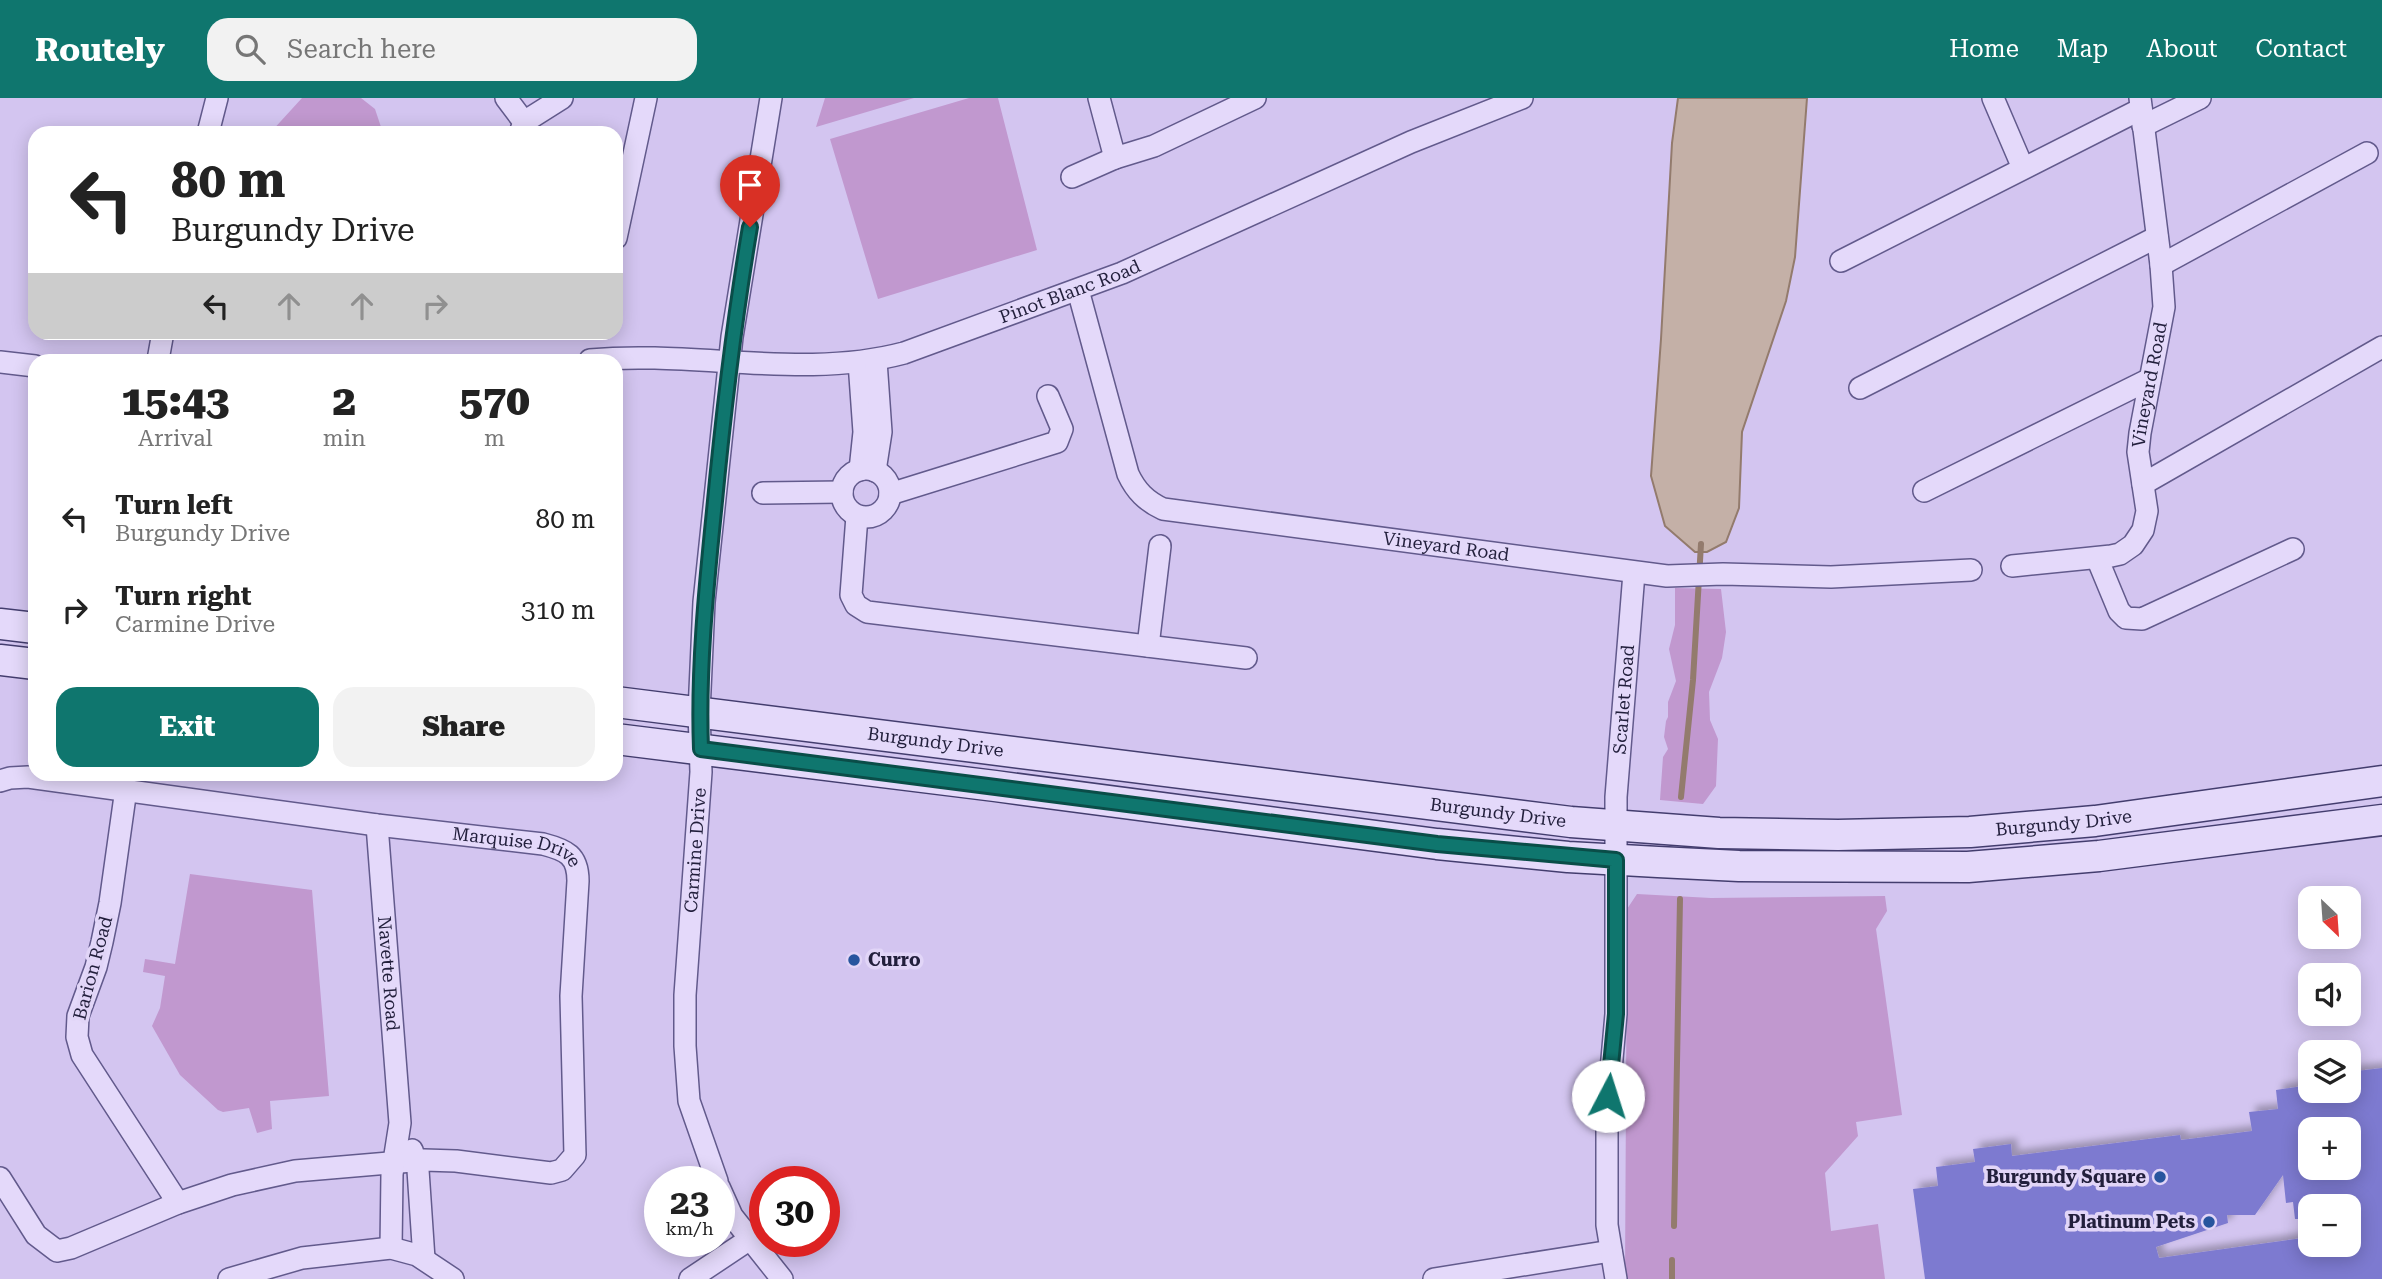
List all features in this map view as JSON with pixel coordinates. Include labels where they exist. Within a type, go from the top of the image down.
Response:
[{"type":"main road","points":[[0,624],[28,627]]},
{"type":"main road","points":[[0,660],[28,663]]},
{"type":"main road","name":"Burgundy Drive","points":[[623,703],[1558,821],[1719,833],[1811,835],[1970,832],[2095,821],[2382,782]]},
{"type":"main road","name":"Burgundy Drive","points":[[623,740],[1437,844],[1616,860],[1739,866],[1968,867],[2112,854],[2382,820]]},
{"type":"street","points":[[210,126],[217,98]]},
{"type":"street","points":[[506,98],[521,126]]},
{"type":"street","points":[[523,126],[562,98]]},
{"type":"street","points":[[623,206],[646,98]]},
{"type":"street","name":"Carmine Drive","points":[[712,1166],[689,1101],[685,1046],[685,995],[701,749],[699,712],[704,602],[729,362],[771,98]]},
{"type":"street","points":[[1099,98],[1115,158]]},
{"type":"street","points":[[1072,177],[1115,158],[1154,146],[1255,98]]},
{"type":"street","name":"Pinot Blanc Road","points":[[623,359],[729,362],[867,361],[923,347],[1135,268],[1411,142],[1522,98]]},
{"type":"street","points":[[1993,98],[2023,168]]},
{"type":"street","points":[[1841,261],[2141,111],[2200,98]]},
{"type":"street","name":"Vineyard Road","points":[[2012,566],[2120,554],[2139,538],[2146,522],[2147,511],[2138,452],[2164,307],[2141,111]]},
{"type":"street","points":[[2161,265],[2367,153]]},
{"type":"street","points":[[1860,388],[2157,237]]},
{"type":"street","name":"Vineyard Road","points":[[1078,290],[1128,474],[1138,492],[1154,505],[1173,511],[1672,576],[1723,574],[1831,577],[1971,570]]},
{"type":"street","points":[[2143,484],[2382,347]]},
{"type":"street","points":[[867,361],[864,432],[867,470]]},
{"type":"street","points":[[0,362],[28,365]]},
{"type":"street","points":[[1924,491],[2150,379]]},
{"type":"street","points":[[890,494],[1057,442],[1062,429],[1048,396]]},
{"type":"street","points":[[867,470],[886,480],[890,494],[879,513],[864,517],[857,516],[846,506],[842,492],[847,478],[867,470]]},
{"type":"street","points":[[763,493],[842,492]]},
{"type":"street","points":[[857,516],[851,594],[856,605],[867,612],[1245,658]]},
{"type":"street","points":[[1148,646],[1160,546]]},
{"type":"street","points":[[2097,558],[2119,611],[2126,618],[2142,619],[2293,549]]},
{"type":"street","name":"Scarlet Road","points":[[1616,1279],[1607,1225],[1607,1115],[1616,1014],[1616,797],[1634,573]]},
{"type":"street","points":[[1137,805],[1141,768]]},
{"type":"street","name":"Marquise Drive","points":[[0,781],[28,777]]},
{"type":"street","name":"Marquise Drive","points":[[0,1178],[36,1235],[57,1251],[71,1248],[178,1203],[232,1185],[295,1171],[416,1160],[456,1161],[551,1174],[562,1170],[575,1156],[571,996],[578,873],[576,865],[562,849],[543,844],[377,825],[61,781]]},
{"type":"street","name":"Barion Road","points":[[126,789],[110,903],[96,967],[78,1016],[77,1037],[82,1055],[178,1203]]},
{"type":"street","name":"Navette Road","points":[[377,825],[400,1123],[393,1162]]},
{"type":"street","name":"Navette Road","points":[[400,1123],[416,1160]]},
{"type":"street","points":[[416,1160],[424,1226],[424,1259]]},
{"type":"street","points":[[391,1248],[393,1162]]},
{"type":"street","points":[[735,1220],[749,1238]]},
{"type":"street","points":[[690,1279],[749,1240]]},
{"type":"street","points":[[229,1279],[302,1258],[391,1248],[407,1251],[424,1259],[453,1279]]},
{"type":"street","points":[[1434,1279],[1611,1251]]},
{"type":"street","points":[[764,1257],[782,1279]]},
{"type":"shaded area","points":[[302,98],[361,98],[375,109],[381,126],[276,126]]},
{"type":"shaded area","points":[[825,98],[914,98],[816,127]]},
{"type":"shaded area","points":[[969,98],[998,98],[1037,250],[878,299],[830,139]]},
{"type":"shaded area","points":[[1678,98],[1807,98],[1795,257],[1786,301],[1742,432],[1739,508],[1726,542],[1707,552],[1695,552],[1665,526],[1651,476],[1672,143]]},
{"type":"shaded area","points":[[1675,588],[1721,589],[1726,632],[1722,658],[1709,692],[1710,720],[1718,739],[1716,786],[1703,804],[1660,800],[1663,757],[1668,749],[1664,737],[1668,702],[1676,681],[1669,649],[1675,625]]},
{"type":"shaded area","points":[[190,874],[312,890],[329,1096],[270,1101],[272,1129],[257,1133],[249,1108],[223,1112],[218,1110],[180,1075],[152,1026],[160,1008],[165,976],[143,972],[145,959],[175,964]]},
{"type":"shaded area","points":[[1637,894],[1711,898],[1885,896],[1887,911],[1876,929],[1902,1115],[1856,1122],[1858,1136],[1825,1173],[1831,1231],[1878,1224],[1885,1279],[1625,1279],[1627,909]]},
{"type":"building","name":"Burgundy Square","points":[[2382,1068],[2382,1279],[1925,1279],[1913,1189],[1938,1186],[1936,1167],[1975,1162],[1973,1149],[2011,1144],[2012,1156],[2180,1135],[2181,1140],[2252,1131],[2249,1112],[2278,1109],[2276,1090],[2298,1087],[2298,1103],[2361,1103],[2361,1070]],"holes":[[[2283,1175],[2286,1203],[2293,1202],[2295,1219],[2298,1219],[2298,1194],[2361,1194],[2361,1257],[2298,1257],[2298,1239],[2159,1258],[2156,1247],[2228,1223],[2227,1215],[2255,1215]]]},
{"type":"waterway","points":[[1681,797],[1693,680],[1701,544]]},
{"type":"waterway","points":[[1674,1226],[1680,899]]},
{"type":"waterway","points":[[1672,1260],[1672,1279]]},
{"type":"place","name":"Curro","points":[[854,960]]},
{"type":"place","name":"Burgundy Square","points":[[2160,1177]]},
{"type":"place","name":"Platinum Pets","points":[[2209,1222]]},
{"type":"route","points":[[750,227],[732,337],[704,602],[699,712],[701,749],[1437,844],[1616,860],[1616,1014],[1608,1096]]}]
